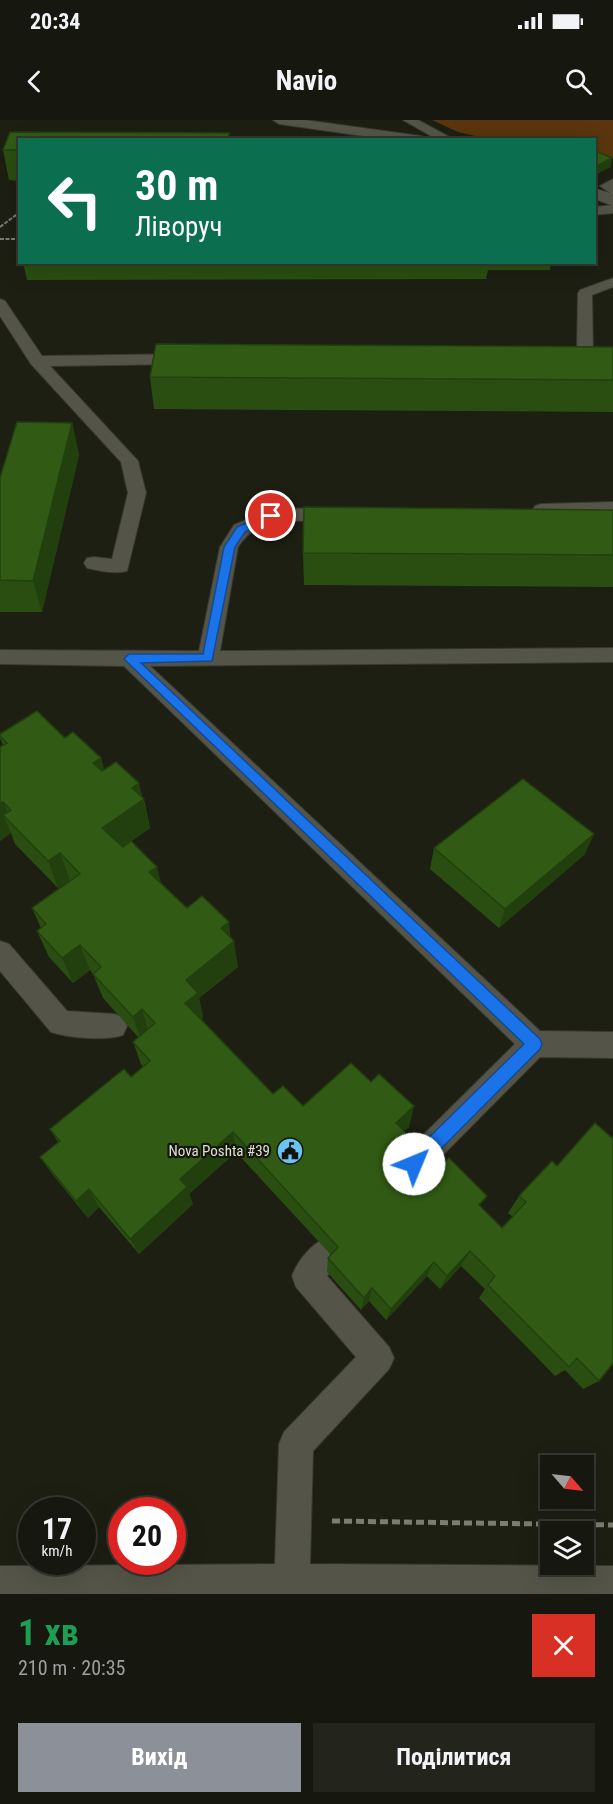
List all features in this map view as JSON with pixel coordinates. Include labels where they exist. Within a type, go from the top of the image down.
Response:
[{"type":"street","points":[[596,193],[613,200]]},
{"type":"lane","points":[[279,120],[407,138]]},
{"type":"lane","points":[[409,120],[445,138]]},
{"type":"lane","points":[[613,183],[606,186],[613,191]]},
{"type":"lane","points":[[596,211],[613,209]]},
{"type":"lane","points":[[537,353],[585,352],[585,293],[613,282]]},
{"type":"lane","points":[[0,304],[37,361],[129,461],[136,494],[120,566],[94,563]]},
{"type":"lane","points":[[37,361],[204,358]]},
{"type":"lane","points":[[519,510],[613,508]]},
{"type":"lane","points":[[208,658],[229,547],[241,529],[271,516],[354,514]]},
{"type":"lane","points":[[0,657],[129,659],[613,655]]},
{"type":"lane","points":[[129,659],[534,1044],[613,1045]]},
{"type":"lane","points":[[0,952],[60,1023],[114,1026]]},
{"type":"lane","points":[[414,1164],[534,1044]]},
{"type":"lane","points":[[292,1582],[296,1444],[378,1358],[307,1276],[328,1252]]},
{"type":"lane","points":[[0,1584],[292,1582],[613,1584]]},
{"type":"path","points":[[0,227],[18,214]]},
{"type":"path","points":[[0,239],[18,239]]},
{"type":"path","points":[[294,1520],[613,1525]]},
{"type":"shaded area","points":[[432,120],[613,120],[613,158],[596,157],[596,138],[484,138],[458,132]]},
{"type":"building","points":[[10,132],[229,133],[228,138],[18,138],[18,150],[3,150]]},
{"type":"building","points":[[598,152],[612,158],[597,166],[596,154]]},
{"type":"building","points":[[156,344],[613,347],[613,380],[150,377]]},
{"type":"building","points":[[17,422],[72,423],[33,581],[0,580],[0,478]]},
{"type":"building","points":[[304,507],[613,510],[613,555],[303,553]]},
{"type":"building","points":[[37,711],[65,738],[73,732],[101,758],[93,763],[102,771],[116,762],[139,783],[132,788],[144,799],[102,828],[123,847],[131,841],[157,867],[149,872],[187,908],[202,896],[229,922],[221,928],[234,941],[186,980],[198,993],[185,1003],[273,1094],[283,1086],[303,1106],[351,1063],[371,1082],[379,1074],[414,1106],[396,1123],[440,1166],[449,1158],[487,1196],[479,1205],[502,1228],[526,1202],[519,1196],[552,1161],[557,1166],[595,1123],[612,1138],[613,1136],[613,1363],[599,1381],[577,1358],[569,1367],[488,1285],[495,1276],[470,1251],[447,1276],[434,1262],[391,1309],[372,1288],[364,1298],[328,1258],[338,1247],[233,1132],[180,1179],[187,1187],[130,1239],[89,1189],[76,1201],[40,1157],[60,1141],[50,1129],[124,1069],[131,1077],[150,1061],[133,1042],[155,1023],[142,1009],[133,1017],[93,974],[101,967],[80,945],[62,958],[37,931],[46,924],[32,908],[80,874],[60,853],[48,861],[3,815],[11,810],[3,802],[0,804],[0,747],[7,743],[0,734]]},
{"type":"building","points":[[523,779],[594,834],[505,909],[434,848]]},
{"type":"place","name":"Nova Poshta #39","points":[[290,1151]]},
{"type":"route","points":[[271,516],[241,529],[229,547],[208,658],[129,659],[534,1044],[414,1164]]}]
